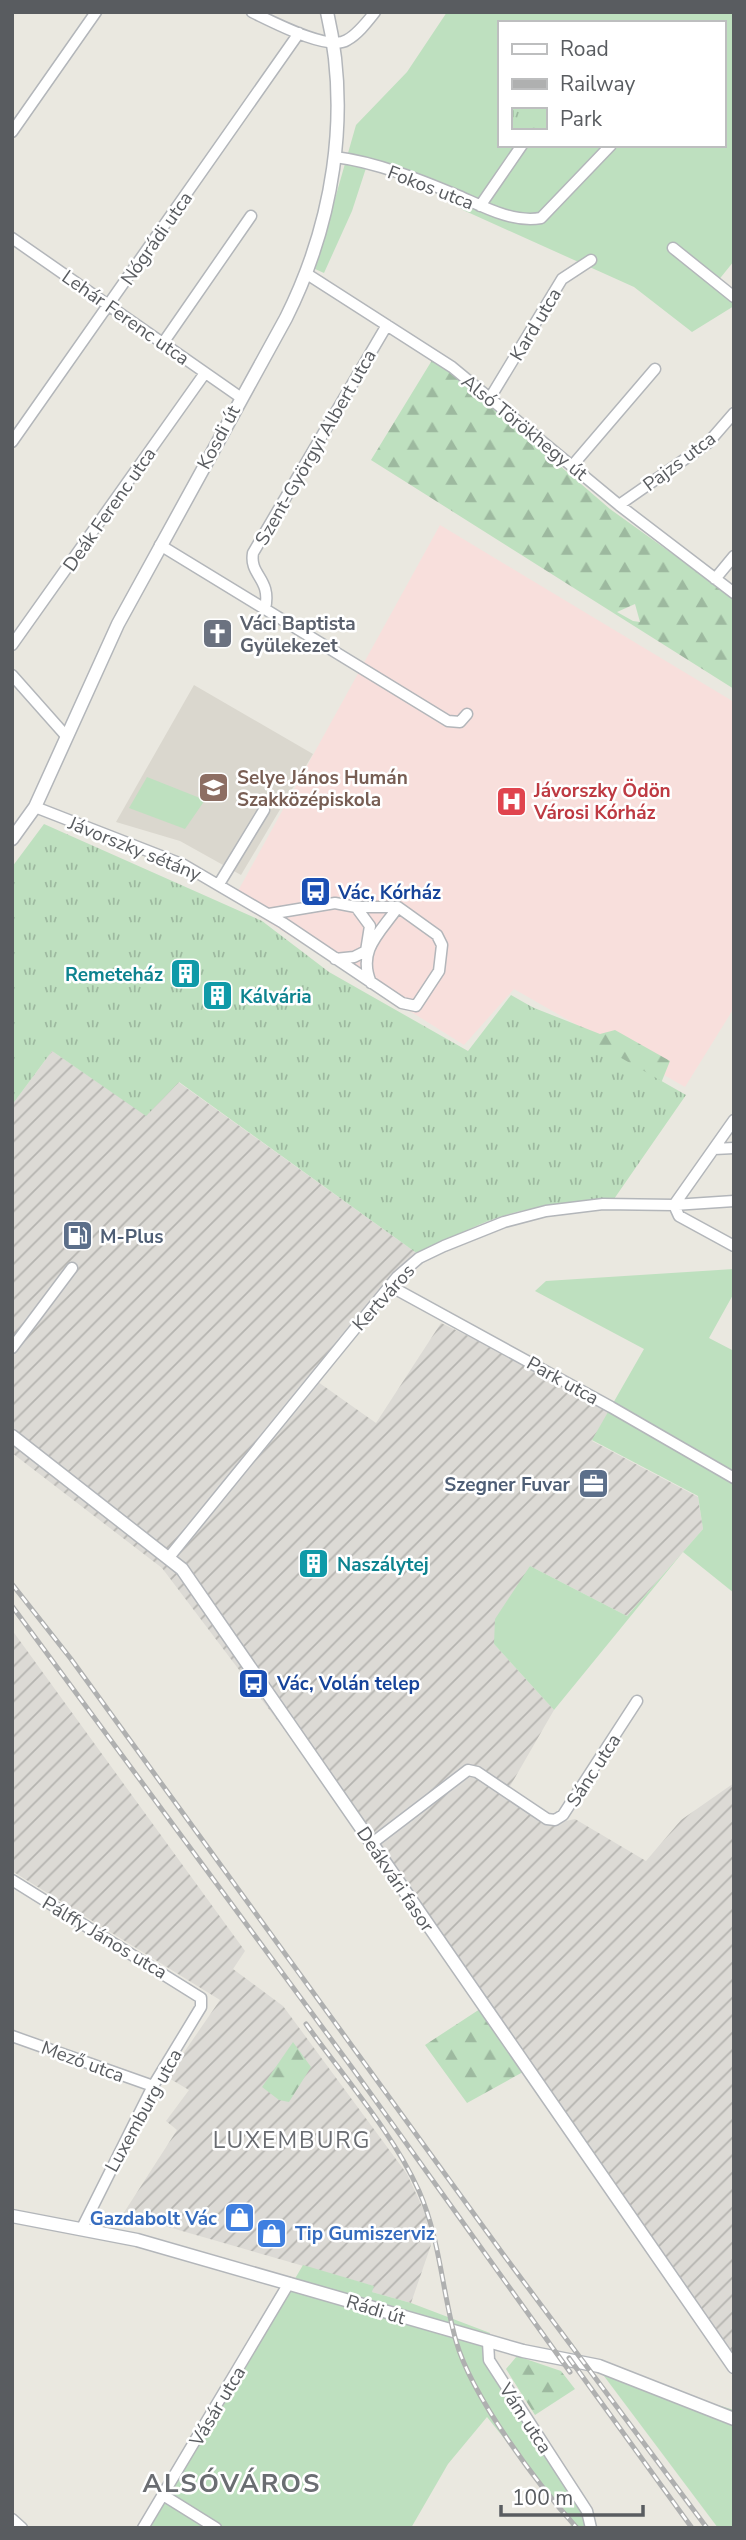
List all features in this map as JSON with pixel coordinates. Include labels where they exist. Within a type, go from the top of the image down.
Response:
[{"type":"street","points":[[12,132],[96,12]]},
{"type":"street","points":[[252,12],[299,33],[334,44],[348,40],[375,12]]},
{"type":"street","name":"Kosdi út","points":[[12,839],[35,807],[117,624],[286,318],[307,274],[323,223],[335,157],[338,98],[334,44],[327,12]]},
{"type":"street","name":"Nógrádi utca","points":[[12,442],[299,33]]},
{"type":"street","points":[[480,206],[521,147]]},
{"type":"street","name":"Fokos utca","points":[[335,157],[373,165],[480,206],[527,220],[541,218],[609,147]]},
{"type":"street","points":[[163,343],[251,216]]},
{"type":"street","name":"Lehár Ferenc utca","points":[[12,238],[240,397]]},
{"type":"street","points":[[673,248],[734,297]]},
{"type":"street","name":"Kard utca","points":[[490,398],[562,279],[591,260]]},
{"type":"street","name":"Alsó Törökhegy út","points":[[307,274],[452,368],[619,505],[734,593]]},
{"type":"street","name":"Szent-Györgyi Albert utca","points":[[265,610],[268,594],[252,562],[253,553],[387,325]]},
{"type":"street","points":[[572,466],[654,369]]},
{"type":"street","name":"Deák Ferenc utca","points":[[12,645],[205,373]]},
{"type":"street","name":"Pajzs utca","points":[[619,505],[708,443],[734,412]]},
{"type":"street","points":[[160,545],[448,721],[460,722],[467,714]]},
{"type":"street","points":[[715,579],[734,556]]},
{"type":"street","points":[[12,675],[68,737]]},
{"type":"street","name":"Jávorszky sétány","points":[[35,807],[168,858],[219,884],[269,914],[371,983]]},
{"type":"street","points":[[219,884],[264,810]]},
{"type":"street","points":[[269,914],[335,903],[398,907],[437,935],[442,945],[439,971],[416,1006],[402,1003],[371,983],[366,971],[370,926],[356,906]]},
{"type":"street","points":[[335,959],[354,957],[366,951],[398,907]]},
{"type":"street","points":[[734,1120],[674,1205],[679,1216],[734,1246]]},
{"type":"street","points":[[713,1149],[734,1148]]},
{"type":"street","name":"Kertváros","points":[[170,1556],[390,1286],[419,1258],[504,1222],[585,1205],[674,1205],[734,1201]]},
{"type":"street","points":[[12,1348],[72,1268]]},
{"type":"street","name":"Park utca","points":[[390,1286],[600,1400],[734,1478]]},
{"type":"street","name":"Deákvári fasor","points":[[12,1436],[170,1556],[218,1618],[371,1844],[734,2367]]},
{"type":"street","name":"Sánc utca","points":[[371,1844],[468,1770],[477,1772],[547,1819],[555,1820],[564,1815],[637,1701]]},
{"type":"street","name":"Pálffy János utca","points":[[12,1880],[198,1993]]},
{"type":"street","name":"Luxemburg utca","points":[[82,2228],[153,2086],[201,2007],[198,1993]]},
{"type":"street","name":"Mező utca","points":[[12,2036],[153,2086]]},
{"type":"street","name":"Rádi út","points":[[12,2216],[82,2228],[289,2283],[488,2342],[610,2370],[734,2419]]},
{"type":"street","name":"Vásár utca","points":[[143,2528],[289,2283]]},
{"type":"street","name":"Vám utca","points":[[488,2342],[489,2360],[587,2511],[591,2528]]},
{"type":"street","points":[[163,2495],[216,2528]]},
{"type":"street","points":[[12,2519],[22,2528]]},
{"type":"shaded area","name":"Jávorszky Ödön Városi Kórház","points":[[440,525],[734,702],[734,1008],[685,1087],[514,989],[464,1045],[233,900]]},
{"type":"shaded area","name":"Selye János Humán Szakközépiskola","points":[[194,685],[313,754],[241,875],[180,841],[116,822]]},
{"type":"shaded area","points":[[52,1051],[146,1115],[178,1082],[422,1257],[311,1377],[376,1423],[441,1323],[613,1405],[592,1441],[698,1497],[703,1529],[627,1616],[530,1566],[494,1644],[554,1710],[509,1788],[557,1823],[575,1819],[646,1861],[681,1820],[734,1783],[734,2375],[480,2009],[371,1844],[162,1568],[12,1453],[12,1105]]},
{"type":"shaded area","points":[[12,1630],[245,1951],[233,1969],[283,2006],[407,2174],[426,2215],[431,2245],[411,2303],[372,2292],[373,2286],[123,2214],[177,2130],[166,2121],[189,2090],[167,2077],[220,2000],[12,1871]]},
{"type":"green space","points":[[447,12],[734,12],[734,261],[713,287],[734,300],[734,306],[692,332],[634,287],[463,210],[449,197],[367,165],[352,211],[324,273],[315,269],[356,125],[407,72]]},
{"type":"green space","points":[[434,357],[610,509],[734,598],[734,689],[371,460]],"holes":[[[635,604],[640,622],[633,621],[617,612]]]},
{"type":"green space","points":[[147,777],[205,800],[185,829],[129,808]]},
{"type":"green space","points":[[44,824],[262,921],[329,972],[468,1051],[511,995],[686,1095],[614,1199],[559,1204],[513,1213],[469,1229],[422,1257],[179,1082],[146,1116],[52,1051],[12,1105],[12,867]]},
{"type":"green space","points":[[514,1000],[600,1034],[615,1030],[670,1061],[657,1093]]},
{"type":"green space","points":[[734,1269],[734,1293],[709,1338],[734,1351],[734,1593],[683,1552],[554,1710],[494,1644],[495,1619],[530,1566],[627,1616],[703,1529],[698,1496],[592,1440],[644,1349],[535,1291],[546,1281]]},
{"type":"green space","points":[[480,2009],[523,2072],[467,2103],[425,2045]]},
{"type":"green space","points":[[293,2042],[311,2067],[289,2102],[279,2100],[262,2087]]},
{"type":"green space","points":[[303,2265],[374,2286],[372,2292],[411,2303],[490,2333],[486,2357],[594,2528],[569,2528],[572,2523],[487,2417],[448,2464],[411,2528],[149,2528]]},
{"type":"green space","points":[[517,2356],[561,2371],[575,2389],[535,2415],[506,2369]]},
{"type":"green space","points":[[598,2368],[734,2410],[734,2528],[718,2528]]},
{"type":"railway","points":[[12,1584],[71,1659],[503,2254],[707,2528]]},
{"type":"railway","points":[[12,1606],[353,2069],[570,2372]]},
{"type":"railway","points":[[306,2024],[382,2126],[419,2191],[432,2228],[456,2341],[476,2388],[525,2464],[577,2528]]},
{"type":"railway","points":[[569,2358],[692,2528]]},
{"type":"place","name":"Váci Baptista Gyülekezet","points":[[217,634]]},
{"type":"place","name":"Selye János Humán Szakközépiskola","points":[[214,788]]},
{"type":"place","name":"Jávorszky Ödön Városi Kórház","points":[[511,801]]},
{"type":"place","name":"Vác, Kórház","points":[[315,892]]},
{"type":"place","name":"Remeteház","points":[[186,974]]},
{"type":"place","name":"Kálvária","points":[[217,996]]},
{"type":"place","name":"M-Plus","points":[[77,1236]]},
{"type":"place","name":"Szegner Fuvar","points":[[593,1484]]},
{"type":"place","name":"Naszálytej","points":[[314,1564]]},
{"type":"place","name":"Vác, Volán telep","points":[[254,1683]]},
{"type":"place","name":"Gazdabolt Vác","points":[[240,2218]]},
{"type":"place","name":"Tip Gumiszerviz","points":[[272,2233]]},
{"type":"district","name":"LUXEMBURG","points":[[292,2140]]},
{"type":"district","name":"ALSÓVÁROS","points":[[232,2483]]}]
